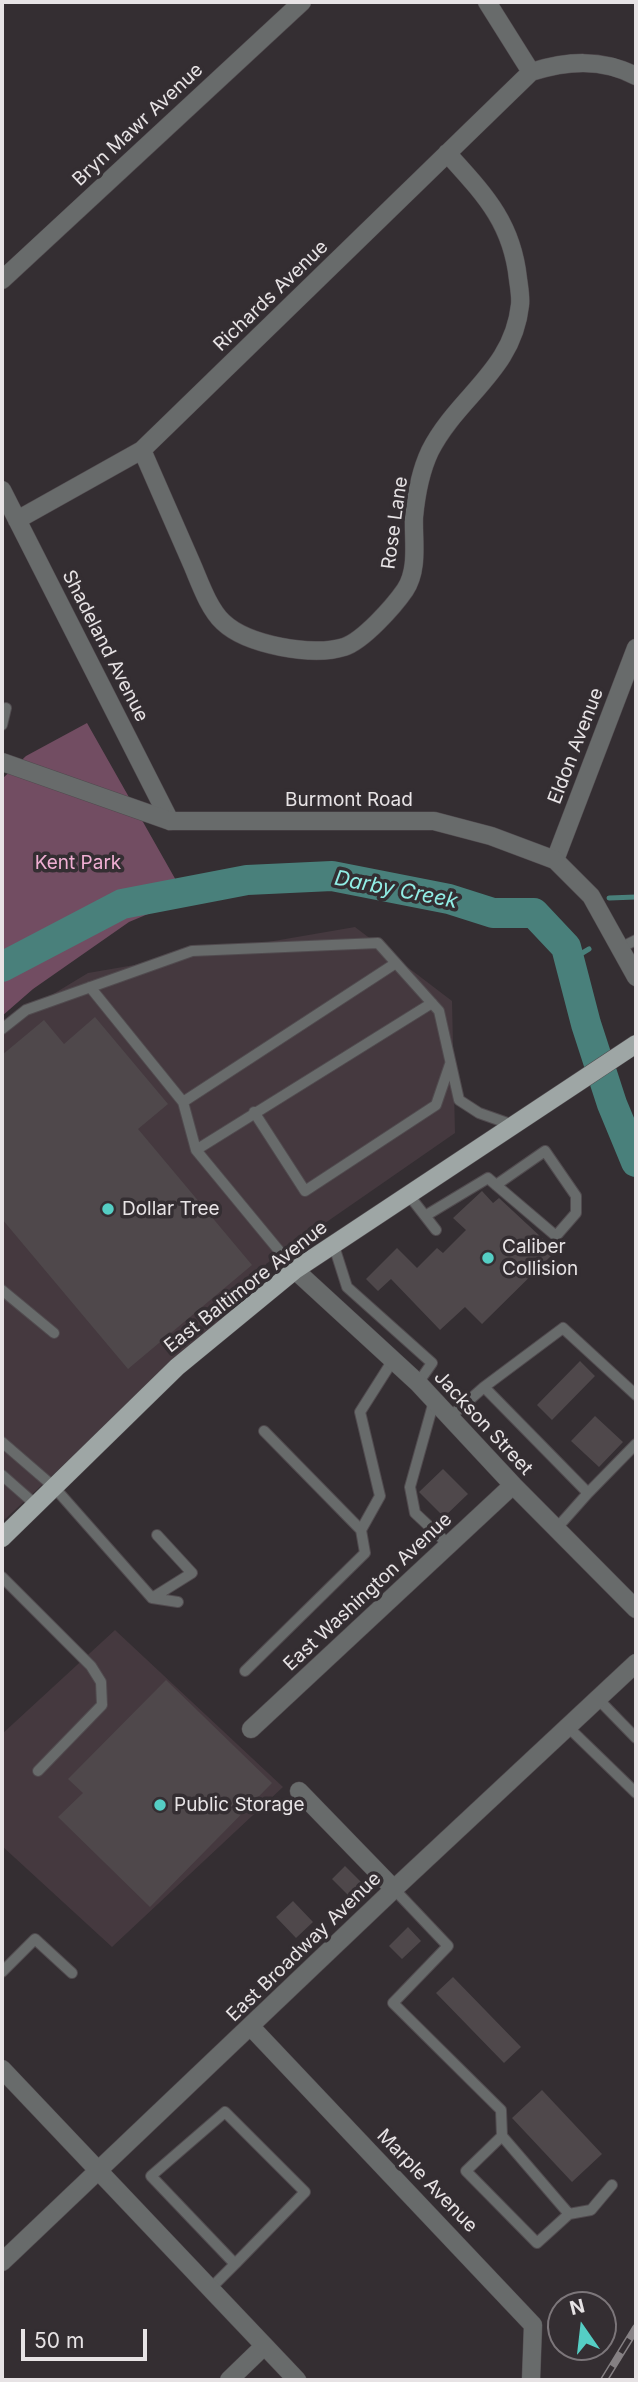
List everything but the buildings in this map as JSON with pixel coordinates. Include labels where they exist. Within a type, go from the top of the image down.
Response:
[{"type":"main road","name":"East Baltimore Avenue","points":[[2,1538],[177,1367],[295,1270],[636,1044]]},
{"type":"street","name":"Bryn Mawr Avenue","points":[[2,280],[302,2]]},
{"type":"street","points":[[487,2],[531,72],[563,62],[582,62],[622,68],[636,76]]},
{"type":"street","name":"Richards Avenue","points":[[18,520],[142,450],[531,72]]},
{"type":"street","name":"Rose Lane","points":[[142,450],[204,591],[223,622],[260,642],[303,652],[345,647],[376,624],[407,588],[416,548],[414,518],[419,485],[430,451],[456,411],[491,376],[510,346],[521,304],[515,250],[494,206],[447,153]]},
{"type":"street","name":"Shadeland Avenue","points":[[2,490],[170,821]]},
{"type":"street","name":"Eldon Avenue","points":[[555,860],[636,648]]},
{"type":"street","name":"Burmont Road","points":[[2,762],[170,821],[434,821],[491,836],[555,860],[591,896],[628,944],[636,977]]},
{"type":"street","name":"Jackson Street","points":[[295,1270],[418,1383],[513,1485],[636,1609]]},
{"type":"street","name":"East Washington Avenue","points":[[251,1730],[513,1485]]},
{"type":"street","name":"East Broadway Avenue","points":[[2,2262],[636,1663]]},
{"type":"street","points":[[299,1791],[394,1889]]},
{"type":"street","name":"Marple Avenue","points":[[251,2027],[533,2325],[531,2380]]},
{"type":"street","points":[[2,2069],[297,2380]]},
{"type":"street","points":[[229,2380],[263,2347]]},
{"type":"lane","points":[[2,724],[6,708]]},
{"type":"lane","points":[[2,1029],[26,1010],[192,951],[378,943],[439,1011],[459,1100],[479,1113],[513,1125]]},
{"type":"lane","points":[[183,1102],[396,963]]},
{"type":"lane","points":[[90,987],[183,1102],[196,1150],[295,1270]]},
{"type":"lane","points":[[196,1150],[432,1003]]},
{"type":"lane","points":[[254,1112],[305,1191],[436,1105],[451,1061]]},
{"type":"lane","points":[[425,1216],[488,1178],[496,1185],[556,1236],[576,1213],[576,1196],[545,1151],[496,1185]]},
{"type":"lane","points":[[408,1194],[436,1230]]},
{"type":"lane","points":[[333,1243],[347,1287],[432,1363],[418,1383]]},
{"type":"lane","points":[[2,1290],[54,1333]]},
{"type":"lane","points":[[450,1417],[484,1387],[563,1328],[636,1395]]},
{"type":"lane","points":[[361,1530],[380,1496],[360,1412],[393,1360]]},
{"type":"lane","points":[[484,1387],[588,1493]]},
{"type":"lane","points":[[435,1401],[410,1487],[415,1513],[449,1545]]},
{"type":"lane","points":[[245,1671],[365,1553],[361,1530],[264,1431]]},
{"type":"lane","points":[[2,1442],[54,1487],[152,1598],[178,1602]]},
{"type":"lane","points":[[556,1528],[636,1444]]},
{"type":"lane","points":[[2,1475],[36,1505]]},
{"type":"lane","points":[[152,1598],[192,1573],[156,1535]]},
{"type":"lane","points":[[2,1577],[92,1667],[101,1682],[102,1704],[38,1771]]},
{"type":"lane","points":[[598,1699],[636,1738]]},
{"type":"lane","points":[[568,1727],[636,1793]]},
{"type":"lane","points":[[394,1889],[448,1946],[393,2003],[502,2110],[502,2136],[569,2214]]},
{"type":"lane","points":[[2,1972],[35,1939],[72,1973]]},
{"type":"lane","points":[[209,2290],[235,2264],[305,2192],[225,2112],[151,2176],[235,2264]]},
{"type":"lane","points":[[502,2136],[466,2171],[537,2243],[569,2214],[591,2210],[612,2185]]},
{"type":"shaded area","points":[[355,927],[452,1001],[455,1133],[266,1264],[259,1284],[2,1522],[2,1025],[88,973]]},
{"type":"shaded area","points":[[115,1630],[283,1787],[112,1947],[2,1846],[2,1734]]},
{"type":"green space","name":"Kent Park","points":[[87,723],[186,898],[129,922],[33,989],[2,1016],[2,779],[26,756]]},
{"type":"waterway","name":"Darby Creek","points":[[2,967],[122,904],[247,880],[332,876],[449,899],[493,913],[534,913],[566,947],[586,1024],[612,1104],[636,1162]]},
{"type":"waterway","points":[[609,898],[636,897]]},
{"type":"waterway","points":[[569,961],[589,949]]},
{"type":"railway","points":[[604,2380],[636,2328]]},
{"type":"place","name":"Dollar Tree","points":[[108,1209]]},
{"type":"place","name":"Caliber Collision","points":[[488,1258]]},
{"type":"place","name":"Public Storage","points":[[160,1805]]}]
